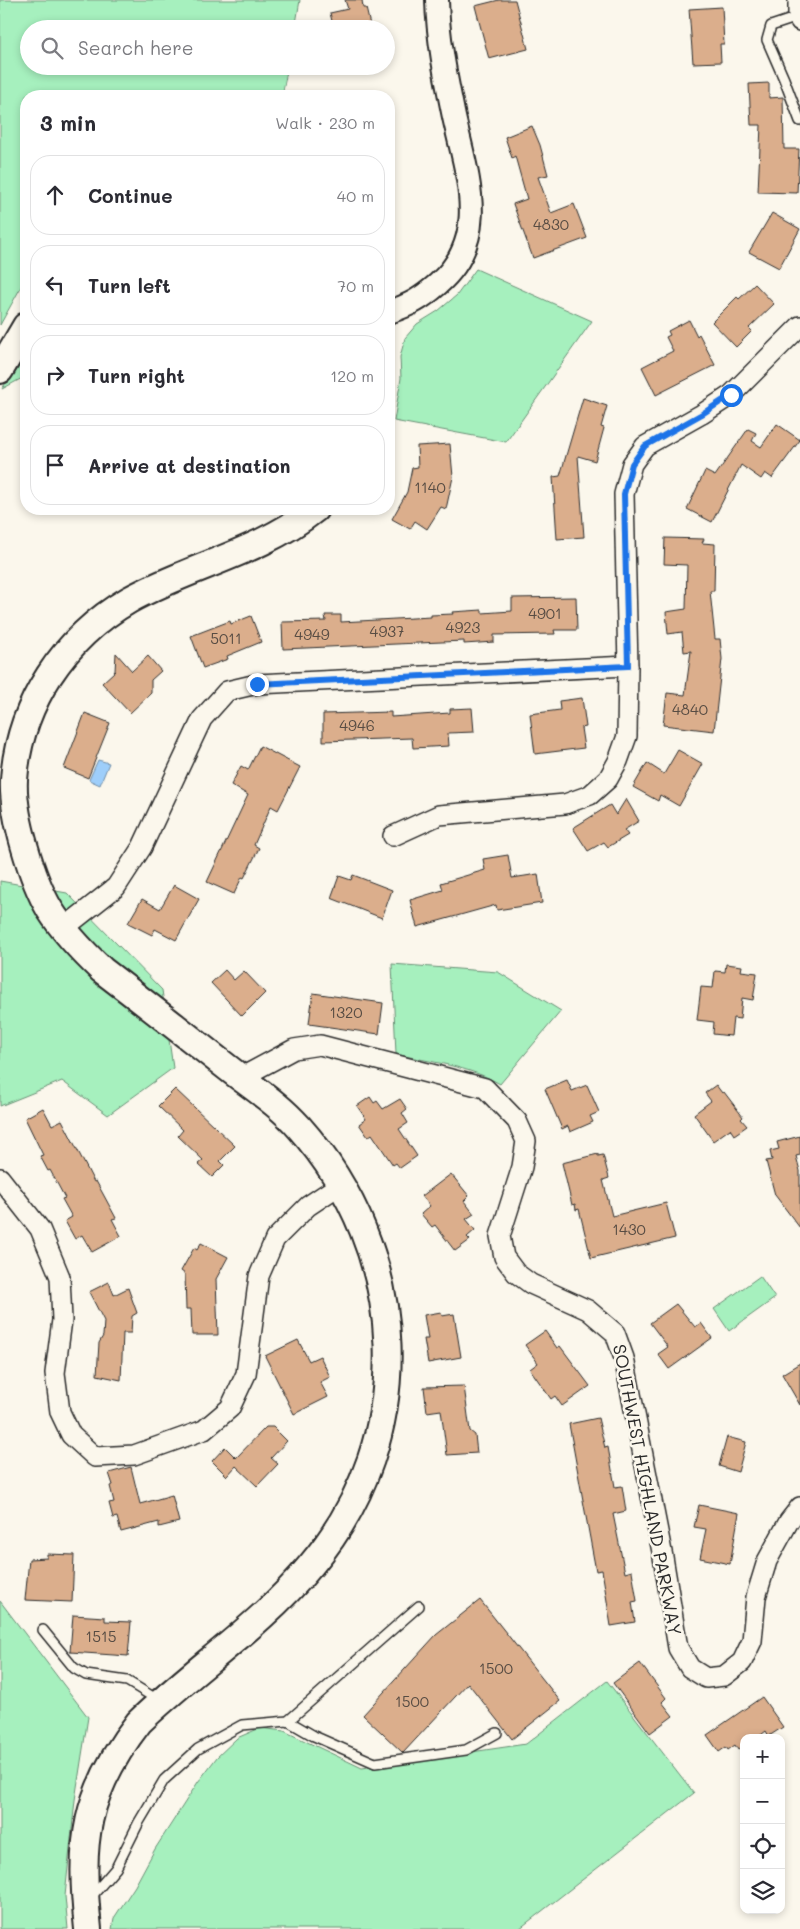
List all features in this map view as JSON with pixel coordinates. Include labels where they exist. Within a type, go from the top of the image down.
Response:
[{"type":"main road","points":[[0,370],[20,336]]},
{"type":"main road","points":[[88,1929],[83,1863],[84,1842],[97,1793],[113,1758],[140,1722],[161,1702],[275,1604],[312,1565],[342,1523],[364,1481],[372,1459],[384,1412],[387,1384],[386,1317],[377,1274],[353,1205],[324,1158],[298,1126],[284,1111],[102,970],[83,952],[50,909],[28,855],[16,809],[14,782],[18,745],[22,730],[43,685],[55,667],[81,636],[128,601],[266,541],[307,515]]},
{"type":"street","points":[[395,310],[422,298],[451,272],[465,250],[470,226],[471,199],[442,55],[438,28],[437,0]]},
{"type":"street","points":[[393,836],[439,814],[565,804],[590,795],[608,779],[627,736],[628,666],[624,494],[632,464],[645,446],[702,414],[731,395],[800,326]]},
{"type":"street","points":[[64,928],[116,887],[142,847],[202,719],[227,691],[257,684],[628,666]]},
{"type":"street","name":"SOUTHWEST HIGHLAND PARKWAY","points":[[240,1078],[294,1049],[320,1045],[485,1088],[517,1121],[526,1141],[522,1167],[500,1236],[504,1257],[516,1273],[531,1284],[588,1310],[615,1332],[624,1358],[663,1557],[678,1648],[690,1668],[706,1678],[724,1676],[742,1662],[752,1641],[756,1597],[767,1561],[789,1521],[800,1507]]},
{"type":"street","points":[[0,1178],[40,1230],[60,1277],[62,1320],[55,1373],[60,1412],[71,1435],[95,1457],[134,1455],[204,1430],[230,1408],[246,1374],[259,1276],[275,1240],[308,1206],[341,1184]]},
{"type":"lane","points":[[799,13],[770,26],[766,40],[784,79],[800,121]]},
{"type":"lane","points":[[288,1721],[419,1606]]},
{"type":"lane","points":[[42,1630],[74,1668],[86,1675],[127,1680],[161,1702]]},
{"type":"lane","points":[[86,1903],[116,1868],[139,1822],[164,1780],[198,1749],[242,1725],[288,1721],[314,1736],[375,1763],[466,1750],[497,1733]]},
{"type":"green space","points":[[0,0],[300,0],[297,20],[20,20],[20,75],[286,75],[283,90],[20,90],[20,289],[0,325]]},
{"type":"green space","points":[[476,269],[592,321],[506,442],[395,421],[401,378],[400,357],[405,338],[417,324],[438,311],[457,295]]},
{"type":"green space","points":[[20,360],[20,379],[2,389]]},
{"type":"green space","points":[[0,881],[67,893],[162,990],[173,1068],[108,1115],[62,1081],[0,1106]]},
{"type":"green space","points":[[392,964],[498,972],[561,1011],[500,1084],[462,1069],[396,1054]]},
{"type":"green space","points":[[760,1276],[775,1298],[729,1331],[714,1309]]},
{"type":"green space","points":[[0,1601],[88,1717],[75,1800],[65,1896],[68,1929],[0,1929]]},
{"type":"green space","points":[[607,1681],[694,1793],[519,1929],[112,1929],[114,1918],[198,1782],[217,1757],[237,1738],[260,1728],[284,1731],[362,1768],[526,1744]]},
{"type":"water","points":[[98,760],[109,763],[100,785],[89,780]]},
{"type":"building","points":[[345,0],[362,0],[363,8],[366,8],[369,20],[332,20],[330,13],[348,9]]},
{"type":"building","points":[[499,0],[515,0],[528,49],[489,59],[475,6]]},
{"type":"building","points":[[722,7],[724,44],[720,44],[721,62],[693,63],[689,9]]},
{"type":"building","points":[[769,83],[769,98],[783,97],[784,149],[799,149],[797,193],[758,192],[761,125],[751,125],[749,84]]},
{"type":"building","points":[[532,126],[540,145],[548,175],[538,177],[551,213],[574,204],[587,238],[533,258],[513,204],[527,199],[515,156],[512,158],[505,137]]},
{"type":"building","points":[[772,213],[800,229],[779,268],[749,252]]},
{"type":"building","points":[[755,284],[774,304],[749,328],[752,331],[736,347],[712,322],[737,297],[739,299]]},
{"type":"building","points":[[689,320],[697,336],[699,334],[715,365],[656,395],[642,367],[673,351],[666,337],[670,335],[668,331]]},
{"type":"building","points":[[583,398],[607,406],[601,427],[604,428],[595,461],[578,456],[584,537],[557,539],[553,477],[560,476]]},
{"type":"building","points":[[777,424],[800,440],[772,478],[765,473],[761,479],[741,465],[712,522],[687,509],[705,471],[715,476],[748,429],[756,433],[752,441],[761,447]]},
{"type":"building","points":[[450,444],[453,477],[446,509],[441,507],[427,529],[415,521],[410,529],[392,519],[407,492],[412,468],[418,467],[417,446]]},
{"type":"building","points":[[665,538],[704,539],[702,543],[715,544],[714,591],[710,591],[715,639],[720,639],[722,659],[714,731],[663,725],[667,693],[685,695],[691,651],[684,652],[682,632],[668,634],[666,612],[686,609],[687,565],[664,564]]},
{"type":"building","points":[[576,597],[577,630],[554,630],[555,634],[494,635],[494,642],[464,644],[464,641],[283,649],[282,622],[326,621],[325,615],[341,615],[341,622],[431,617],[431,615],[453,614],[452,612],[482,610],[482,613],[512,611],[512,598]]},
{"type":"building","points":[[251,616],[261,642],[227,656],[228,659],[203,668],[191,636],[230,621],[231,624]]},
{"type":"building","points":[[116,653],[132,671],[148,656],[161,671],[151,680],[151,693],[130,713],[102,683],[115,671]]},
{"type":"building","points":[[582,698],[586,727],[581,728],[584,748],[535,754],[530,714],[560,710],[559,701]]},
{"type":"building","points":[[472,708],[474,732],[448,733],[449,746],[413,748],[412,738],[323,741],[323,714],[391,712],[391,717],[450,713],[450,709]]},
{"type":"building","points":[[85,713],[110,723],[88,778],[64,768]]},
{"type":"building","points":[[260,746],[300,767],[278,810],[271,806],[254,845],[259,848],[234,894],[207,882],[248,795],[231,785],[241,766],[248,770]]},
{"type":"building","points":[[678,750],[703,764],[679,806],[660,795],[658,801],[633,787],[647,763],[664,774]]},
{"type":"building","points":[[626,799],[639,821],[624,830],[628,835],[608,847],[604,842],[588,851],[573,828],[610,805],[616,815]]},
{"type":"building","points":[[508,855],[512,878],[538,874],[542,903],[497,910],[496,905],[417,927],[410,900],[443,890],[441,883],[485,870],[483,859]]},
{"type":"building","points":[[353,875],[392,890],[382,918],[331,898],[339,876],[351,880]]},
{"type":"building","points":[[174,885],[199,899],[176,940],[155,929],[152,935],[128,923],[142,899],[160,909]]},
{"type":"building","points":[[726,964],[742,966],[741,971],[757,973],[753,1000],[742,998],[740,1019],[733,1018],[731,1036],[713,1034],[714,1022],[697,1020],[701,987],[713,988],[715,971],[725,972]]},
{"type":"building","points":[[225,970],[234,980],[244,971],[265,993],[242,1016],[211,983]]},
{"type":"building","points":[[313,993],[383,1003],[379,1034],[309,1024]]},
{"type":"building","points":[[567,1080],[572,1091],[587,1085],[599,1112],[590,1116],[593,1122],[570,1132],[568,1126],[562,1129],[545,1089]]},
{"type":"building","points":[[716,1085],[722,1093],[724,1092],[743,1117],[741,1119],[747,1126],[734,1135],[730,1129],[713,1141],[694,1114],[711,1101],[705,1093]]},
{"type":"building","points":[[175,1089],[235,1146],[220,1161],[224,1165],[212,1177],[198,1164],[203,1160],[178,1136],[183,1130],[158,1106]]},
{"type":"building","points":[[370,1097],[374,1103],[377,1101],[383,1109],[400,1099],[407,1109],[402,1113],[408,1123],[399,1129],[417,1156],[400,1168],[396,1163],[393,1165],[372,1134],[368,1137],[359,1124],[366,1119],[357,1106]]},
{"type":"building","points":[[43,1108],[52,1125],[62,1120],[94,1182],[96,1181],[116,1218],[112,1219],[121,1236],[92,1252],[82,1235],[75,1239],[65,1221],[72,1217],[62,1199],[65,1198],[40,1156],[43,1155],[25,1118]]},
{"type":"building","points":[[800,1136],[800,1155],[796,1156],[800,1171],[800,1228],[775,1195],[766,1161],[772,1160],[770,1151],[779,1149],[777,1142]]},
{"type":"building","points":[[598,1154],[598,1156],[603,1155],[609,1178],[603,1180],[612,1216],[666,1203],[675,1238],[591,1258],[579,1209],[576,1210],[575,1204],[572,1205],[562,1163]]},
{"type":"building","points":[[451,1174],[469,1196],[464,1201],[474,1214],[466,1219],[475,1230],[467,1237],[470,1240],[455,1251],[435,1225],[432,1227],[421,1214],[430,1206],[422,1196]]},
{"type":"building","points":[[201,1243],[228,1257],[216,1279],[218,1335],[192,1335],[191,1309],[186,1309],[185,1274],[181,1271],[194,1248],[197,1250]]},
{"type":"building","points":[[109,1282],[114,1295],[128,1288],[137,1313],[132,1316],[131,1333],[123,1333],[121,1380],[97,1375],[99,1343],[103,1336],[104,1321],[89,1292]]},
{"type":"building","points":[[676,1304],[695,1327],[701,1323],[712,1338],[669,1369],[658,1354],[668,1347],[650,1323]]},
{"type":"building","points":[[441,1312],[442,1316],[454,1314],[461,1357],[428,1363],[424,1339],[428,1339],[424,1315]]},
{"type":"building","points":[[545,1331],[557,1348],[560,1346],[590,1386],[562,1406],[555,1396],[551,1399],[530,1369],[538,1363],[525,1345]]},
{"type":"building","points":[[298,1340],[309,1361],[320,1356],[330,1377],[320,1382],[328,1397],[294,1414],[265,1356]]},
{"type":"building","points":[[800,1363],[800,1405],[782,1374]]},
{"type":"building","points":[[464,1386],[470,1431],[475,1435],[477,1453],[447,1455],[441,1410],[427,1412],[424,1387]]},
{"type":"building","points":[[598,1418],[605,1448],[608,1447],[615,1487],[622,1486],[626,1511],[613,1514],[625,1573],[632,1571],[637,1601],[632,1602],[635,1622],[611,1626],[602,1570],[596,1571],[569,1424]]},
{"type":"building","points":[[266,1427],[273,1427],[287,1441],[271,1458],[278,1464],[257,1486],[236,1466],[227,1476],[212,1461],[225,1447],[236,1458]]},
{"type":"building","points":[[727,1437],[746,1442],[738,1472],[719,1466]]},
{"type":"building","points":[[131,1467],[140,1504],[172,1495],[179,1522],[159,1527],[159,1522],[121,1532],[117,1517],[113,1518],[109,1503],[114,1502],[110,1486],[113,1485],[109,1473]]},
{"type":"building","points":[[699,1505],[739,1513],[730,1564],[700,1558],[706,1529],[694,1527]]},
{"type":"building","points":[[47,1554],[74,1555],[72,1602],[25,1600],[29,1559],[47,1558]]},
{"type":"building","points":[[480,1600],[560,1701],[512,1739],[468,1683],[403,1753],[363,1715],[436,1635]]},
{"type":"building","points":[[73,1615],[105,1617],[105,1621],[131,1622],[128,1656],[70,1652]]},
{"type":"building","points":[[640,1663],[666,1698],[662,1702],[673,1716],[650,1733],[613,1683]]},
{"type":"building","points":[[762,1697],[783,1727],[772,1734],[768,1734],[766,1731],[762,1734],[740,1734],[740,1749],[738,1750],[735,1745],[728,1750],[726,1747],[719,1752],[707,1735]]},
{"type":"route","points":[[257,684],[628,666],[624,494],[632,464],[645,446],[670,430],[702,414],[731,395]]}]
